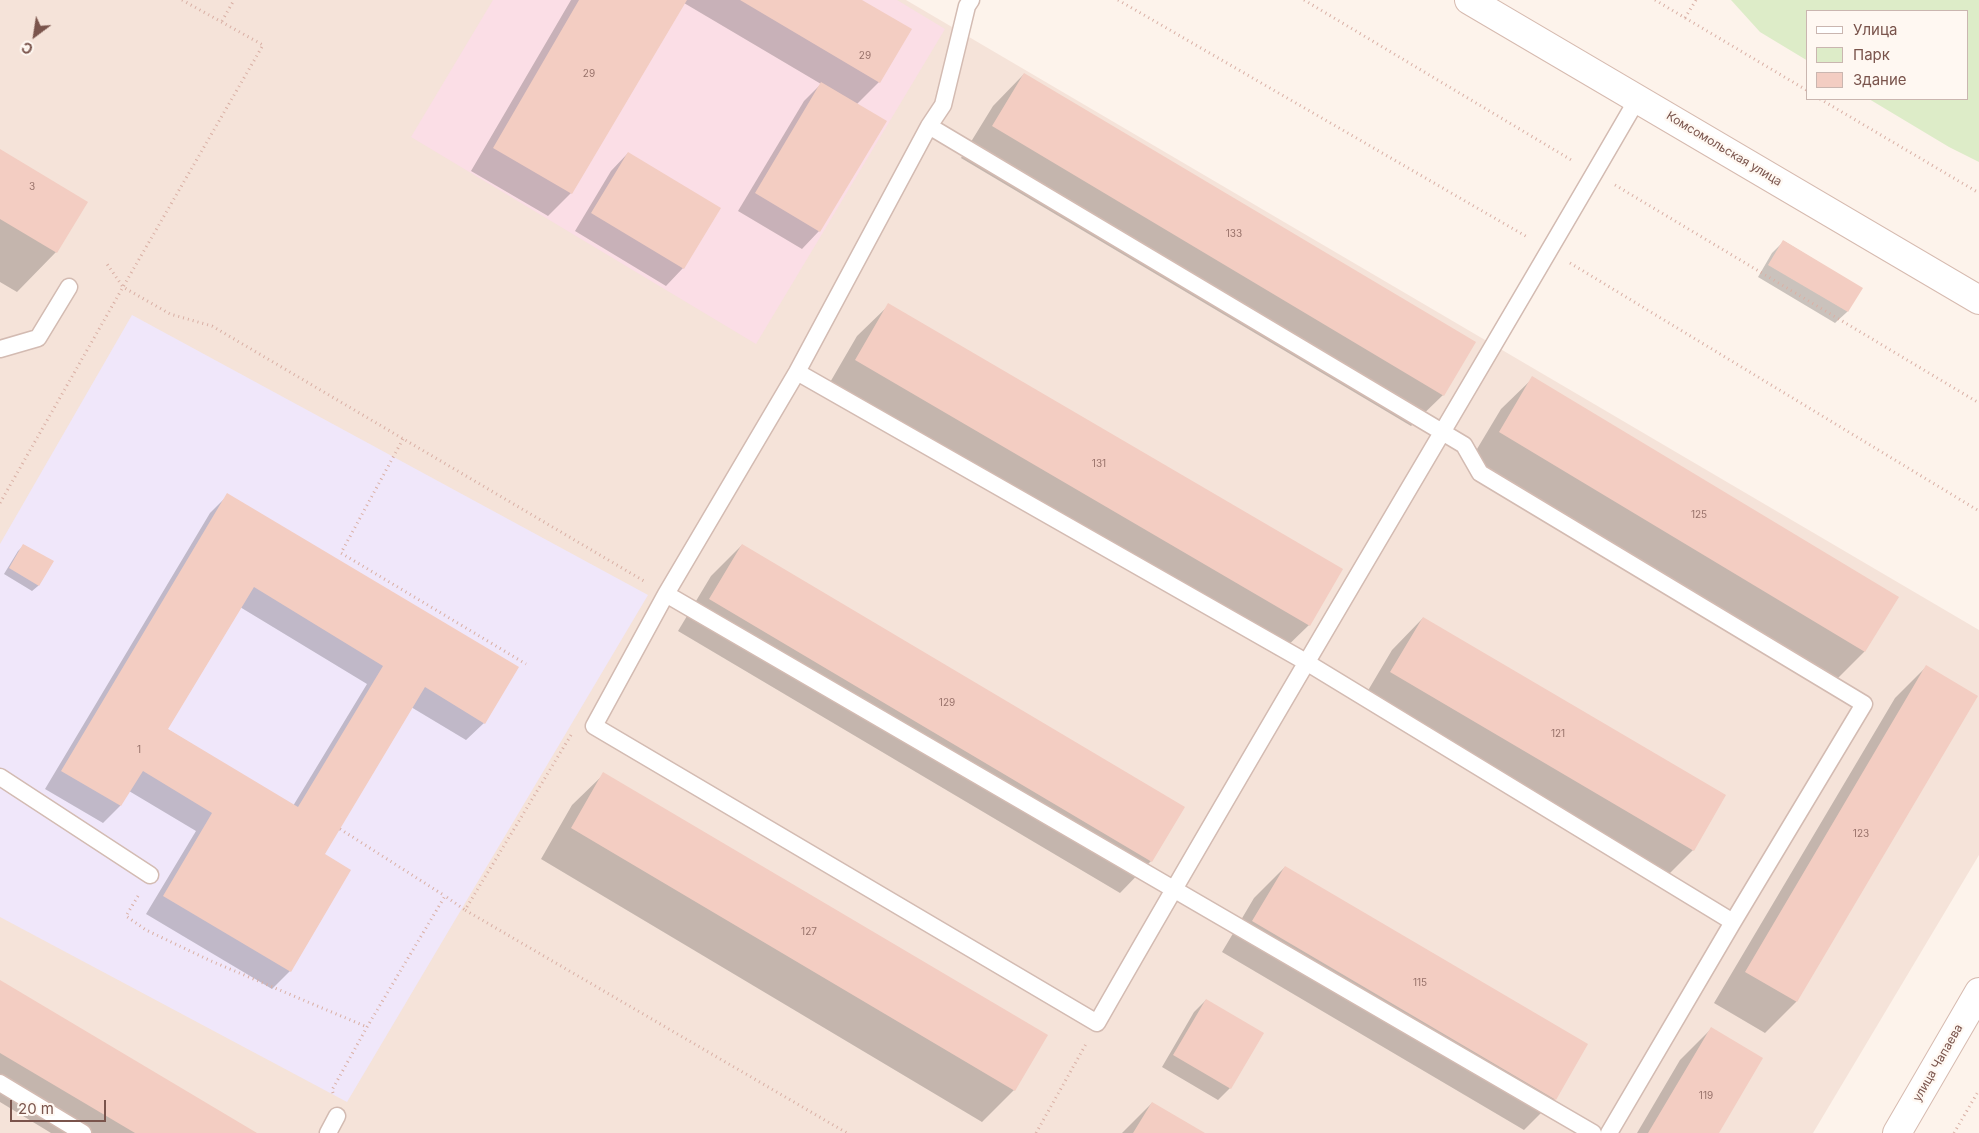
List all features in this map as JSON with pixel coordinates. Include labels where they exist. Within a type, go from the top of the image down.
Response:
[{"type":"main road","name":"Комсомольская улица","points":[[1469,0],[1979,300]]},
{"type":"main road","name":"улица Чапаева","points":[[1897,1133],[1979,992]]},
{"type":"lane","points":[[971,0],[967,6],[943,105],[797,372],[666,594],[594,726],[1097,1024],[1306,662],[1638,98]]},
{"type":"lane","points":[[930,126],[1464,445],[1480,473],[1864,704],[1609,1133]]},
{"type":"lane","points":[[0,349],[38,338],[69,287]]},
{"type":"lane","points":[[797,372],[1306,662],[1733,922]]},
{"type":"lane","points":[[666,594],[1593,1133]]},
{"type":"lane","points":[[0,777],[150,875]]},
{"type":"lane","points":[[0,1084],[83,1133]]},
{"type":"lane","points":[[328,1133],[337,1116]]},
{"type":"path","points":[[0,503],[263,45],[182,0]]},
{"type":"path","points":[[222,21],[234,0]]},
{"type":"path","points":[[1304,0],[1979,403]]},
{"type":"path","points":[[1655,0],[1806,90]]},
{"type":"path","points":[[1685,18],[1696,0]]},
{"type":"path","points":[[1822,100],[1979,193]]},
{"type":"path","points":[[108,264],[123,286],[170,314],[212,326],[666,594]]},
{"type":"path","points":[[403,439],[341,553],[526,664]]},
{"type":"path","points":[[466,910],[575,728],[594,726]]},
{"type":"path","points":[[340,829],[466,910],[847,1133]]},
{"type":"path","points":[[150,875],[126,916],[139,925],[211,960],[367,1027]]},
{"type":"path","points":[[337,1116],[332,1090],[444,896]]},
{"type":"path","points":[[1036,1133],[1097,1024]]},
{"type":"path","points":[[1954,1133],[1979,1090]]},
{"type":"shaded area","points":[[0,0],[906,0],[1979,630],[1979,855],[1813,1133],[0,1133]]},
{"type":"shaded area","points":[[493,0],[897,0],[945,29],[756,344],[411,137]]},
{"type":"shaded area","points":[[132,315],[648,595],[347,1102],[0,917],[0,544]]},
{"type":"green space","points":[[1731,0],[1979,0],[1979,162],[1949,147],[1871,100],[1969,100],[1969,10],[1806,10],[1806,60],[1760,32]]},
{"type":"building","points":[[579,0],[687,0],[572,194],[493,148]]},
{"type":"building","points":[[740,0],[862,0],[912,29],[880,83]]},
{"type":"building","points":[[1024,73],[1476,342],[1444,396],[992,126]]},
{"type":"building","points":[[821,82],[887,121],[820,232],[755,193]]},
{"type":"building","points":[[0,149],[88,202],[57,253],[0,219]]},
{"type":"building","points":[[628,152],[721,208],[684,269],[591,213]]},
{"type":"building","points":[[1783,240],[1863,288],[1848,312],[1768,265]]},
{"type":"building","points":[[888,303],[1343,569],[1310,626],[855,360]]},
{"type":"building","points":[[1532,376],[1899,597],[1865,652],[1499,432]]},
{"type":"building","points":[[227,493],[519,667],[485,724],[425,687],[325,854],[351,870],[291,972],[163,896],[212,813],[143,771],[121,806],[61,771]],"holes":[[[254,587],[383,666],[298,807],[168,729]]]},
{"type":"building","points":[[23,544],[54,561],[39,586],[9,568]]},
{"type":"building","points":[[742,544],[1185,807],[1152,862],[709,599]]},
{"type":"building","points":[[1423,617],[1726,795],[1694,851],[1390,672]]},
{"type":"building","points":[[1926,665],[1978,696],[1797,1002],[1745,972]]},
{"type":"building","points":[[603,772],[1048,1035],[1015,1091],[571,828]]},
{"type":"building","points":[[1285,866],[1588,1044],[1556,1100],[1252,921]]},
{"type":"building","points":[[0,980],[257,1133],[135,1133],[0,1053]]},
{"type":"building","points":[[1206,999],[1264,1033],[1231,1089],[1173,1055]]},
{"type":"building","points":[[1711,1027],[1763,1058],[1719,1133],[1648,1133]]},
{"type":"building","points":[[1152,1102],[1205,1133],[1133,1133]]}]
